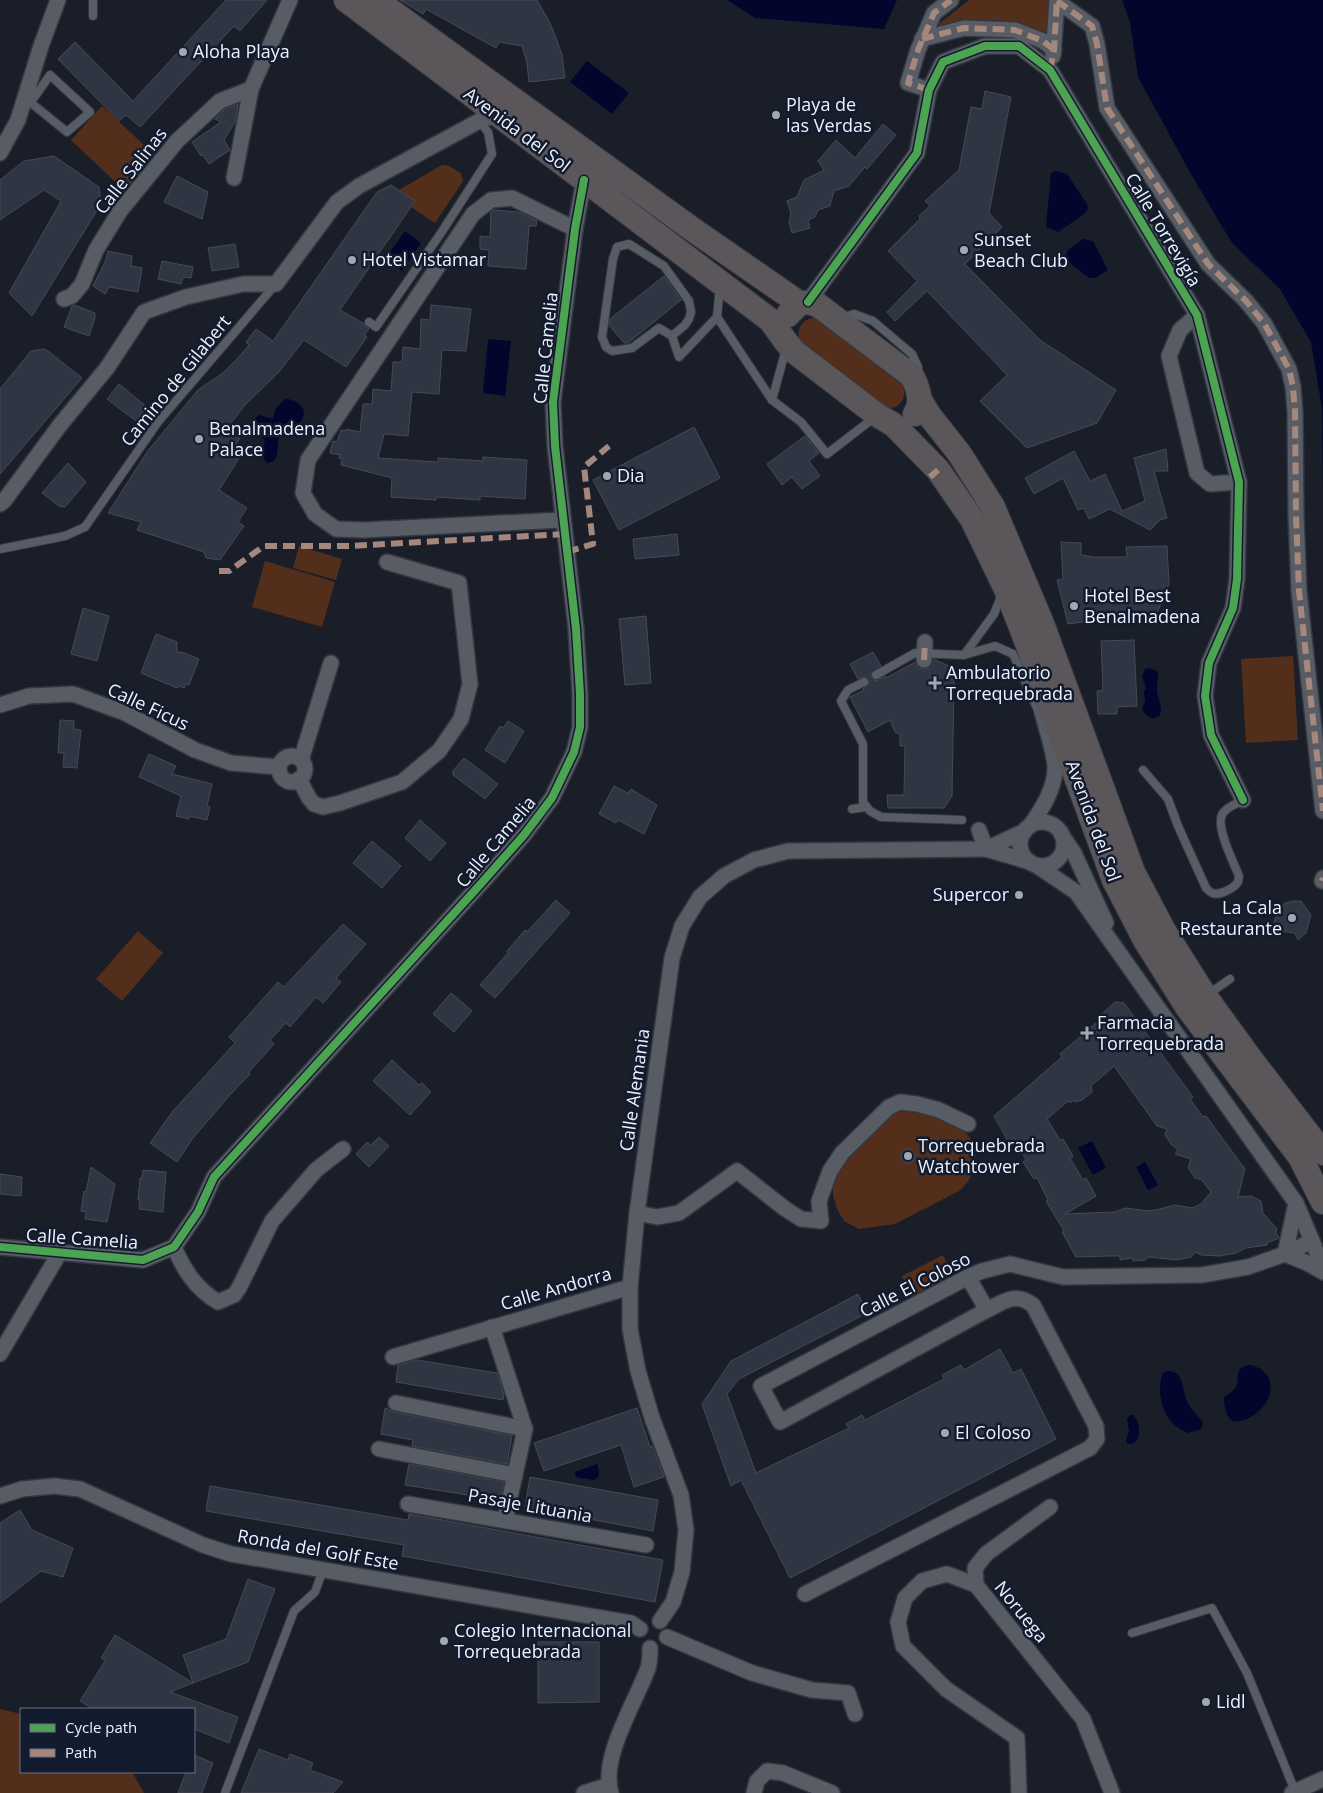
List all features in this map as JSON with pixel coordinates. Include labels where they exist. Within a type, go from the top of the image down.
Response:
[{"type":"main road","name":"Avenida del Sol","points":[[346,0],[488,118],[584,180],[770,320],[784,339],[886,420],[934,473],[972,520],[1005,587],[1114,880],[1145,940],[1187,1007],[1300,1157],[1323,1202]]},
{"type":"main road","name":"Avenida del Sol","points":[[376,0],[692,229],[804,302],[818,305],[912,376],[929,415],[959,453],[993,507],[1043,626],[1133,872],[1164,931],[1205,996],[1323,1153]]},
{"type":"main road","points":[[784,339],[788,315],[804,302]]},
{"type":"main road","points":[[886,420],[907,422],[918,409],[919,394]]},
{"type":"street","points":[[0,153],[28,100],[41,46],[58,0]]},
{"type":"street","points":[[234,178],[251,89],[290,0]]},
{"type":"street","points":[[929,90],[908,83],[922,39],[934,13],[951,0]]},
{"type":"street","points":[[1050,70],[1054,50],[1057,0]]},
{"type":"street","points":[[1057,0],[1092,26],[1097,44],[1107,108],[1208,264],[1246,301],[1264,323],[1289,369],[1295,412],[1299,591],[1323,811]]},
{"type":"street","points":[[922,39],[964,28],[1015,30],[1043,42],[1054,50]]},
{"type":"street","name":"Calle Torrevigía","points":[[804,302],[917,153],[929,90],[943,62],[984,46],[1019,46],[1050,70],[1197,315],[1238,482],[1237,579],[1233,608],[1209,663],[1205,696],[1211,735],[1243,800]]},
{"type":"street","name":"Calle Salinas","points":[[64,299],[72,296],[82,284],[96,250],[120,211],[177,141],[220,101],[251,89]]},
{"type":"street","points":[[0,504],[60,425],[107,368],[144,312],[186,297],[243,284],[276,284],[337,202],[359,186],[488,118]]},
{"type":"street","name":"Calle Camelia","points":[[0,1247],[143,1260],[174,1247],[198,1212],[214,1177],[478,887],[524,835],[552,798],[574,752],[580,727],[576,629],[562,520],[553,402],[575,229],[584,180]]},
{"type":"street","points":[[562,520],[364,530],[336,529],[315,514],[302,493],[308,460],[473,214],[490,200],[512,198],[575,229]]},
{"type":"street","points":[[1197,315],[1180,330],[1168,356],[1197,473],[1210,484],[1238,482]]},
{"type":"street","points":[[300,779],[314,804],[323,807],[402,782],[439,751],[461,719],[470,684],[459,582],[387,562]]},
{"type":"street","points":[[1024,635],[1055,766],[1041,811],[1027,828],[1020,844],[1022,851],[1033,864],[1050,864],[1061,855],[1064,848],[1061,834]]},
{"type":"street","points":[[301,760],[331,662]]},
{"type":"street","name":"Calle Ficus","points":[[0,705],[30,696],[73,694],[125,714],[195,750],[232,763],[279,768]]},
{"type":"street","points":[[294,756],[301,760],[304,772],[300,779],[288,781],[281,776],[279,768],[282,760],[294,756]]},
{"type":"street","points":[[1027,828],[1037,823],[1051,824],[1061,834],[1074,853],[1122,959]]},
{"type":"street","name":"Calle Alemania","points":[[660,1621],[673,1602],[682,1572],[686,1530],[681,1494],[652,1418],[638,1371],[630,1329],[630,1287],[637,1213],[672,958],[682,926],[700,897],[724,876],[754,860],[788,851],[986,849],[1027,828]]},
{"type":"street","points":[[979,830],[986,849],[1033,864],[1076,892],[1296,1203],[1323,1267]]},
{"type":"street","points":[[637,1213],[657,1217],[679,1213],[737,1171],[801,1219],[821,1220],[819,1201],[830,1171],[842,1153],[889,1107],[900,1102],[917,1104],[939,1110],[968,1124]]},
{"type":"street","points":[[174,1247],[184,1269],[197,1286],[210,1298],[218,1302],[234,1296],[272,1221],[316,1170],[343,1149]]},
{"type":"street","points":[[1296,1203],[1286,1254],[1307,1262],[1323,1272]]},
{"type":"street","name":"Calle El Coloso","points":[[987,1310],[780,1422],[761,1386],[982,1271],[1010,1264],[1063,1277],[1202,1275],[1248,1267],[1286,1254],[1312,1241]]},
{"type":"street","points":[[0,1354],[60,1252]]},
{"type":"street","points":[[805,1594],[1090,1448],[1097,1439],[1096,1426],[1033,1306],[1024,1299],[1012,1298],[987,1310],[968,1277]]},
{"type":"street","name":"Calle Andorra","points":[[393,1357],[630,1287]]},
{"type":"street","name":"Calle Andorra","points":[[492,1327],[525,1429]]},
{"type":"street","points":[[396,1403],[525,1429],[505,1520]]},
{"type":"street","points":[[379,1449],[515,1475]]},
{"type":"street","name":"Ronda del Golf Este","points":[[0,1496],[22,1489],[54,1486],[80,1489],[203,1545],[231,1554],[631,1624],[640,1629]]},
{"type":"street","name":"Pasaje Lituania","points":[[408,1504],[646,1545]]},
{"type":"street","points":[[976,1585],[975,1568],[986,1554],[1050,1508]]},
{"type":"street","name":"Noruega","points":[[1019,1793],[1017,1738],[946,1688],[903,1646],[898,1622],[905,1598],[922,1581],[947,1574],[976,1585],[1083,1719],[1112,1793]]},
{"type":"street","points":[[660,1621],[666,1628],[667,1637],[663,1645],[650,1648],[642,1643],[639,1634],[640,1629],[646,1622],[660,1621]]},
{"type":"street","points":[[667,1637],[752,1673],[812,1690],[848,1693],[855,1714]]},
{"type":"street","points":[[584,1793],[610,1789],[610,1765],[624,1721],[649,1666],[650,1648]]},
{"type":"street","points":[[754,1793],[757,1782],[767,1771],[783,1773],[832,1793]]},
{"type":"street","points":[[1294,1792],[1323,1779]]},
{"type":"lane","points":[[92,0],[93,16]]},
{"type":"lane","points":[[50,75],[90,112],[67,132],[28,100],[50,75]]},
{"type":"lane","points":[[369,322],[376,327],[479,177],[492,154],[488,132],[488,118]]},
{"type":"lane","points":[[672,336],[685,325],[689,318],[691,312],[690,301],[664,266],[629,244],[617,247],[613,259],[602,337],[606,347],[612,351],[632,348],[659,328],[672,336],[678,357],[717,317],[722,285]]},
{"type":"lane","name":"Camino de Gilabert","points":[[0,548],[65,536],[85,527],[158,422],[276,284]]},
{"type":"lane","points":[[717,317],[772,400],[801,422],[827,454],[886,420]]},
{"type":"lane","points":[[772,400],[784,339]]},
{"type":"lane","points":[[964,654],[994,614],[1005,587]]},
{"type":"lane","points":[[876,675],[914,653],[964,654],[995,646],[1013,654],[1048,734]]},
{"type":"lane","points":[[864,682],[848,690],[842,701],[863,744],[863,802],[866,807],[881,817],[962,820]]},
{"type":"lane","points":[[1143,770],[1168,799],[1206,888],[1211,893],[1217,894],[1231,889],[1238,882],[1239,876],[1222,832],[1220,821],[1221,815],[1225,810],[1243,800]]},
{"type":"lane","points":[[852,809],[866,807]]},
{"type":"lane","points":[[1205,996],[1230,979]]},
{"type":"lane","points":[[225,1793],[294,1611],[315,1592],[323,1570]]},
{"type":"lane","points":[[1132,1633],[1212,1608],[1247,1673],[1294,1792]]},
{"type":"shaded area","points":[[969,0],[1047,0],[1052,13],[1046,36],[968,23],[935,27]]},
{"type":"shaded area","points":[[102,106],[158,158],[126,192],[71,140]]},
{"type":"shaded area","points":[[442,165],[447,165],[461,173],[463,181],[435,223],[411,207],[415,201],[399,190]]},
{"type":"shaded area","points":[[813,318],[818,318],[902,384],[904,394],[901,402],[893,407],[883,408],[799,339],[801,325]]},
{"type":"shaded area","points":[[299,546],[342,559],[336,580],[293,568]]},
{"type":"shaded area","points":[[265,561],[335,582],[322,627],[252,607]]},
{"type":"shaded area","points":[[1293,656],[1298,740],[1246,743],[1241,659]]},
{"type":"shaded area","points":[[138,931],[163,953],[122,1001],[96,979]]},
{"type":"shaded area","points":[[906,1111],[943,1120],[965,1132],[972,1141],[976,1151],[975,1165],[972,1173],[959,1191],[895,1224],[859,1229],[844,1221],[837,1209],[833,1195],[833,1183],[836,1172],[849,1154],[890,1116]]},
{"type":"shaded area","points":[[943,1255],[953,1275],[913,1297],[902,1276]]},
{"type":"shaded area","points":[[0,1709],[20,1714],[20,1773],[133,1773],[144,1793],[0,1793]]},
{"type":"water","points":[[727,0],[897,0],[884,29],[755,18]]},
{"type":"water","points":[[1122,0],[1323,0],[1323,491],[1322,408],[1311,342],[1280,289],[1232,243],[1192,176],[1138,77],[1130,22]]},
{"type":"water","points":[[587,61],[629,93],[612,114],[570,82]]},
{"type":"water","points":[[1056,171],[1067,174],[1087,204],[1088,210],[1058,232],[1046,227],[1051,173]]},
{"type":"water","points":[[405,231],[421,243],[402,271],[385,259]]},
{"type":"water","points":[[1083,239],[1093,241],[1108,270],[1095,278],[1089,278],[1065,259],[1068,250]]},
{"type":"water","points":[[488,339],[511,341],[505,396],[483,393]]},
{"type":"water","points":[[285,399],[299,403],[304,410],[304,414],[297,425],[281,433],[278,440],[276,458],[274,461],[267,463],[261,455],[265,440],[252,428],[253,420],[259,415],[273,419],[276,408]]},
{"type":"water","points":[[1150,668],[1158,672],[1157,691],[1161,709],[1160,715],[1154,718],[1147,716],[1142,709],[1146,688],[1142,677],[1145,669]]},
{"type":"water","points":[[1092,1141],[1106,1168],[1093,1175],[1078,1148]]},
{"type":"water","points":[[1145,1162],[1158,1185],[1148,1190],[1136,1167]]},
{"type":"water","points":[[1251,1365],[1262,1370],[1268,1377],[1271,1386],[1269,1396],[1256,1414],[1233,1422],[1226,1411],[1224,1398],[1236,1387],[1239,1370]]},
{"type":"water","points":[[1167,1371],[1177,1374],[1182,1381],[1188,1404],[1203,1423],[1201,1429],[1188,1433],[1174,1425],[1166,1414],[1161,1400],[1160,1386],[1163,1373]]},
{"type":"water","points":[[1130,1415],[1136,1418],[1139,1432],[1136,1441],[1128,1444],[1126,1441],[1129,1431],[1127,1419]]},
{"type":"water","points":[[597,1464],[599,1473],[598,1477],[594,1480],[576,1477],[575,1472]]},
{"type":"building","points":[[226,0],[267,0],[240,31],[234,26],[140,127],[126,115],[119,121],[58,59],[75,42],[133,101]]},
{"type":"building","points":[[400,0],[537,0],[556,38],[562,55],[565,78],[529,82],[527,63],[522,46],[499,42],[496,48],[426,9],[423,14]]},
{"type":"building","points":[[985,91],[1011,97],[989,213],[1002,227],[965,264],[1040,340],[1116,390],[1097,423],[1027,448],[980,401],[1007,375],[927,291],[895,321],[887,312],[917,281],[888,251],[920,219],[919,216],[930,206],[925,201],[959,170],[971,107],[982,109]]},
{"type":"building","points":[[238,104],[236,120],[224,140],[230,150],[209,164],[192,142],[221,122],[215,119],[225,109]]},
{"type":"building","points":[[883,124],[896,135],[867,169],[865,167],[849,186],[834,191],[830,206],[818,210],[815,217],[808,220],[810,228],[792,233],[789,222],[791,213],[787,201],[797,197],[804,180],[824,170],[818,161],[836,140],[855,158]]},
{"type":"building","points":[[54,156],[99,187],[101,204],[32,316],[9,293],[61,201],[44,190],[0,220],[0,180],[24,161]]},
{"type":"building","points":[[177,176],[208,192],[202,219],[164,202]]},
{"type":"building","name":"Benalmadena Palace","points":[[391,185],[415,201],[340,310],[363,323],[369,329],[364,335],[367,337],[346,367],[304,340],[279,372],[245,405],[231,423],[244,431],[235,446],[243,452],[219,490],[247,508],[238,522],[244,526],[220,560],[206,558],[204,552],[137,530],[141,522],[108,513],[147,452],[198,390],[223,373],[236,360],[249,345],[246,342],[256,329],[273,341],[377,192]]},
{"type":"building","points":[[493,210],[519,212],[537,221],[536,226],[529,226],[526,269],[488,266],[489,250],[480,249],[480,236],[490,237],[491,212]]},
{"type":"building","points":[[235,244],[239,267],[212,271],[208,248]]},
{"type":"building","points":[[108,251],[132,256],[131,266],[142,268],[138,292],[109,287],[105,294],[93,286],[105,262]]},
{"type":"building","points":[[162,261],[193,267],[191,278],[183,277],[181,284],[158,279]]},
{"type":"building","points":[[664,276],[681,300],[628,343],[624,343],[609,325],[610,319]]},
{"type":"building","points":[[74,305],[95,313],[89,336],[64,327]]},
{"type":"building","points":[[431,305],[471,309],[466,351],[442,350],[439,394],[412,392],[408,436],[384,434],[378,458],[438,462],[438,458],[483,461],[483,457],[527,460],[525,499],[480,496],[480,500],[436,497],[436,500],[391,497],[392,478],[341,465],[342,459],[339,458],[340,455],[330,453],[333,441],[337,442],[341,430],[346,431],[346,429],[360,432],[363,404],[372,404],[373,389],[391,391],[393,362],[402,362],[403,347],[420,349],[421,319],[430,320]]},
{"type":"building","points":[[43,349],[82,378],[0,474],[0,389],[31,351]]},
{"type":"building","points":[[119,384],[147,407],[136,421],[107,399]]},
{"type":"building","points":[[694,427],[720,478],[619,530],[593,480]]},
{"type":"building","points":[[805,436],[819,453],[809,461],[820,476],[802,489],[792,477],[782,485],[767,464]]},
{"type":"building","points":[[1166,449],[1168,471],[1154,471],[1167,518],[1160,520],[1150,530],[1110,509],[1089,519],[1084,508],[1078,510],[1063,478],[1034,494],[1025,478],[1074,451],[1090,481],[1105,474],[1122,511],[1145,501],[1134,458]]},
{"type":"building","points":[[68,463],[86,482],[65,507],[59,506],[42,493]]},
{"type":"building","points":[[677,534],[679,555],[635,559],[633,539]]},
{"type":"building","points":[[1061,542],[1081,543],[1081,555],[1094,557],[1127,557],[1126,547],[1167,546],[1169,584],[1155,618],[1121,617],[1068,624],[1057,580],[1063,579]]},
{"type":"building","points":[[83,608],[109,616],[97,661],[71,654]]},
{"type":"building","points":[[646,616],[651,683],[625,685],[619,619]]},
{"type":"building","points":[[156,634],[177,642],[177,652],[199,659],[189,685],[186,684],[184,688],[178,686],[177,688],[141,673]]},
{"type":"building","points":[[1134,640],[1137,706],[1117,707],[1117,714],[1098,714],[1097,691],[1103,690],[1101,641]]},
{"type":"building","points":[[873,652],[881,666],[871,673],[871,677],[875,681],[886,676],[886,678],[915,662],[918,668],[923,669],[929,668],[933,660],[949,666],[954,680],[952,796],[944,808],[888,808],[887,795],[904,795],[905,746],[900,746],[900,734],[895,732],[890,720],[868,732],[850,697],[864,690],[870,682],[865,676],[858,679],[850,664]]},
{"type":"building","points":[[60,720],[74,721],[74,729],[81,730],[77,768],[63,767],[64,753],[58,753]]},
{"type":"building","points":[[508,721],[524,731],[505,763],[485,750],[500,726],[503,728]]},
{"type":"building","points":[[149,754],[176,766],[172,774],[212,784],[207,806],[210,807],[207,820],[189,816],[189,819],[176,816],[181,796],[139,777]]},
{"type":"building","points":[[464,758],[498,784],[485,799],[453,775],[452,772]]},
{"type":"building","points":[[614,786],[628,793],[631,789],[657,805],[644,834],[618,820],[616,823],[599,814]]},
{"type":"building","points":[[420,820],[446,843],[430,861],[405,838]]},
{"type":"building","points":[[372,841],[401,866],[382,888],[353,863]]},
{"type":"building","points":[[556,900],[570,913],[495,998],[480,985],[525,930],[527,932]]},
{"type":"building","name":"La Cala Restaurante","points":[[1301,901],[1311,915],[1306,933],[1298,940],[1295,933],[1280,931],[1274,922],[1278,911],[1285,903]]},
{"type":"building","points":[[343,924],[366,944],[336,978],[341,982],[323,1003],[316,997],[290,1027],[286,1023],[270,1040],[274,1044],[193,1138],[177,1162],[150,1143],[173,1111],[235,1043],[229,1037],[278,982],[284,987]]},
{"type":"building","points":[[451,993],[472,1011],[454,1032],[433,1014]]},
{"type":"building","points":[[1115,1002],[1124,1003],[1193,1097],[1190,1099],[1203,1117],[1206,1116],[1245,1169],[1238,1197],[1251,1196],[1261,1201],[1263,1213],[1277,1229],[1276,1233],[1279,1238],[1267,1243],[1267,1245],[1246,1248],[1236,1253],[1219,1256],[1201,1255],[1195,1252],[1191,1257],[1177,1260],[1149,1257],[1145,1260],[1133,1261],[1133,1258],[1120,1260],[1120,1256],[1076,1257],[1062,1232],[1064,1231],[1046,1201],[1048,1200],[1037,1178],[1034,1179],[1023,1162],[1026,1160],[1014,1138],[1008,1141],[994,1116],[1062,1057],[1060,1054],[1103,1017],[1101,1015]],"holes":[[[1114,1066],[1157,1126],[1167,1129],[1165,1135],[1178,1150],[1175,1154],[1191,1159],[1188,1168],[1195,1178],[1202,1180],[1211,1192],[1201,1204],[1192,1208],[1175,1205],[1144,1211],[1125,1208],[1115,1212],[1065,1214],[1096,1196],[1086,1178],[1083,1180],[1070,1158],[1073,1156],[1063,1139],[1060,1140],[1047,1119],[1068,1101],[1070,1103],[1074,1100],[1076,1102],[1082,1100],[1092,1092],[1091,1086]]]},
{"type":"building","points":[[392,1060],[419,1085],[422,1083],[431,1092],[410,1115],[373,1081]]},
{"type":"building","points":[[379,1137],[389,1146],[369,1167],[356,1154],[367,1142],[371,1145]]},
{"type":"building","name":"Torrequebrada Watchtower","points":[[908,1149],[913,1151],[915,1156],[913,1161],[908,1163],[903,1161],[901,1156],[903,1151]]},
{"type":"building","points":[[91,1167],[115,1184],[107,1222],[85,1219],[86,1212],[81,1211],[84,1191],[86,1192]]},
{"type":"building","points":[[143,1170],[166,1172],[163,1212],[139,1209],[140,1178],[142,1178]]},
{"type":"building","points":[[0,1174],[22,1177],[21,1196],[0,1194]]},
{"type":"building","name":"El Coloso","points":[[858,1294],[867,1313],[739,1379],[727,1394],[756,1473],[849,1428],[846,1424],[862,1415],[865,1420],[944,1379],[942,1375],[961,1365],[964,1370],[1000,1349],[1013,1373],[1021,1369],[1056,1439],[790,1578],[741,1480],[731,1486],[702,1404],[731,1361]]},
{"type":"building","points":[[417,1360],[497,1373],[504,1394],[503,1400],[396,1382],[398,1365]]},
{"type":"building","points":[[385,1408],[394,1412],[512,1436],[507,1464],[412,1446],[413,1440],[381,1434]]},
{"type":"building","points":[[637,1408],[650,1447],[652,1446],[664,1477],[634,1487],[621,1445],[544,1471],[534,1443]]},
{"type":"building","points":[[409,1464],[504,1482],[500,1500],[405,1485]]},
{"type":"building","points":[[530,1477],[658,1500],[653,1531],[525,1507]]},
{"type":"building","points":[[210,1486],[408,1520],[409,1514],[663,1560],[655,1602],[402,1556],[404,1545],[206,1511]]},
{"type":"building","points":[[20,1510],[32,1530],[73,1548],[63,1577],[41,1571],[0,1603],[0,1523]]},
{"type":"building","points":[[248,1579],[275,1589],[248,1662],[193,1683],[183,1655],[226,1639]]},
{"type":"building","points":[[115,1635],[193,1683],[170,1692],[238,1717],[229,1743],[195,1729],[195,1708],[91,1708],[80,1701],[105,1661],[101,1658]]},
{"type":"building","points":[[538,1642],[599,1642],[599,1702],[538,1703]]},
{"type":"building","points":[[259,1749],[288,1760],[290,1754],[313,1763],[310,1770],[343,1782],[333,1793],[241,1793]]},
{"type":"building","points":[[195,1755],[213,1763],[202,1793],[178,1793],[186,1773],[195,1773]]},
{"type":"marked path","points":[[929,90],[908,83],[918,50],[934,13],[951,0]]},
{"type":"marked path","points":[[1050,70],[1054,50],[1057,0]]},
{"type":"marked path","points":[[1057,1],[1092,26],[1097,44],[1107,108],[1208,264],[1246,301],[1264,323],[1289,369],[1295,412],[1299,591],[1323,811]]},
{"type":"marked path","points":[[922,39],[964,28],[1015,30],[1043,41],[1054,50]]},
{"type":"marked path","points":[[567,552],[593,544],[584,467],[609,446]]},
{"type":"marked path","points":[[930,477],[938,470]]},
{"type":"marked path","points":[[219,571],[229,571],[264,546],[350,546],[564,534]]},
{"type":"marked path","points":[[924,660],[925,642]]},
{"type":"cycle path","points":[[808,302],[917,153],[929,90],[943,62],[985,46],[1019,46],[1050,70],[1197,315],[1239,482],[1237,579],[1233,608],[1209,663],[1205,696],[1211,735],[1243,800]]},
{"type":"cycle path","points":[[0,1247],[143,1260],[174,1247],[198,1212],[214,1177],[478,887],[524,835],[552,798],[574,752],[580,727],[576,629],[555,446],[553,402],[575,229],[584,180]]},
{"type":"place","name":"Aloha Playa","points":[[183,52]]},
{"type":"place","name":"Playa de las Verdas","points":[[776,115]]},
{"type":"place","name":"Sunset Beach Club","points":[[964,250]]},
{"type":"place","name":"Hotel Vistamar","points":[[352,260]]},
{"type":"place","name":"Benalmadena Palace","points":[[199,439]]},
{"type":"place","name":"Dia","points":[[607,476]]},
{"type":"place","name":"Hotel Best Benalmadena","points":[[1074,606]]},
{"type":"place","name":"Ambulatorio Torrequebrada","points":[[935,683]]},
{"type":"place","name":"Supercor","points":[[1019,895]]},
{"type":"place","name":"La Cala Restaurante","points":[[1292,918]]},
{"type":"place","name":"Farmacia Torrequebrada","points":[[1087,1033]]},
{"type":"place","name":"Torrequebrada Watchtower","points":[[908,1156]]},
{"type":"place","name":"El Coloso","points":[[945,1433]]},
{"type":"place","name":"Colegio Internacional Torrequebrada","points":[[444,1641]]},
{"type":"place","name":"Lidl","points":[[1206,1702]]}]
